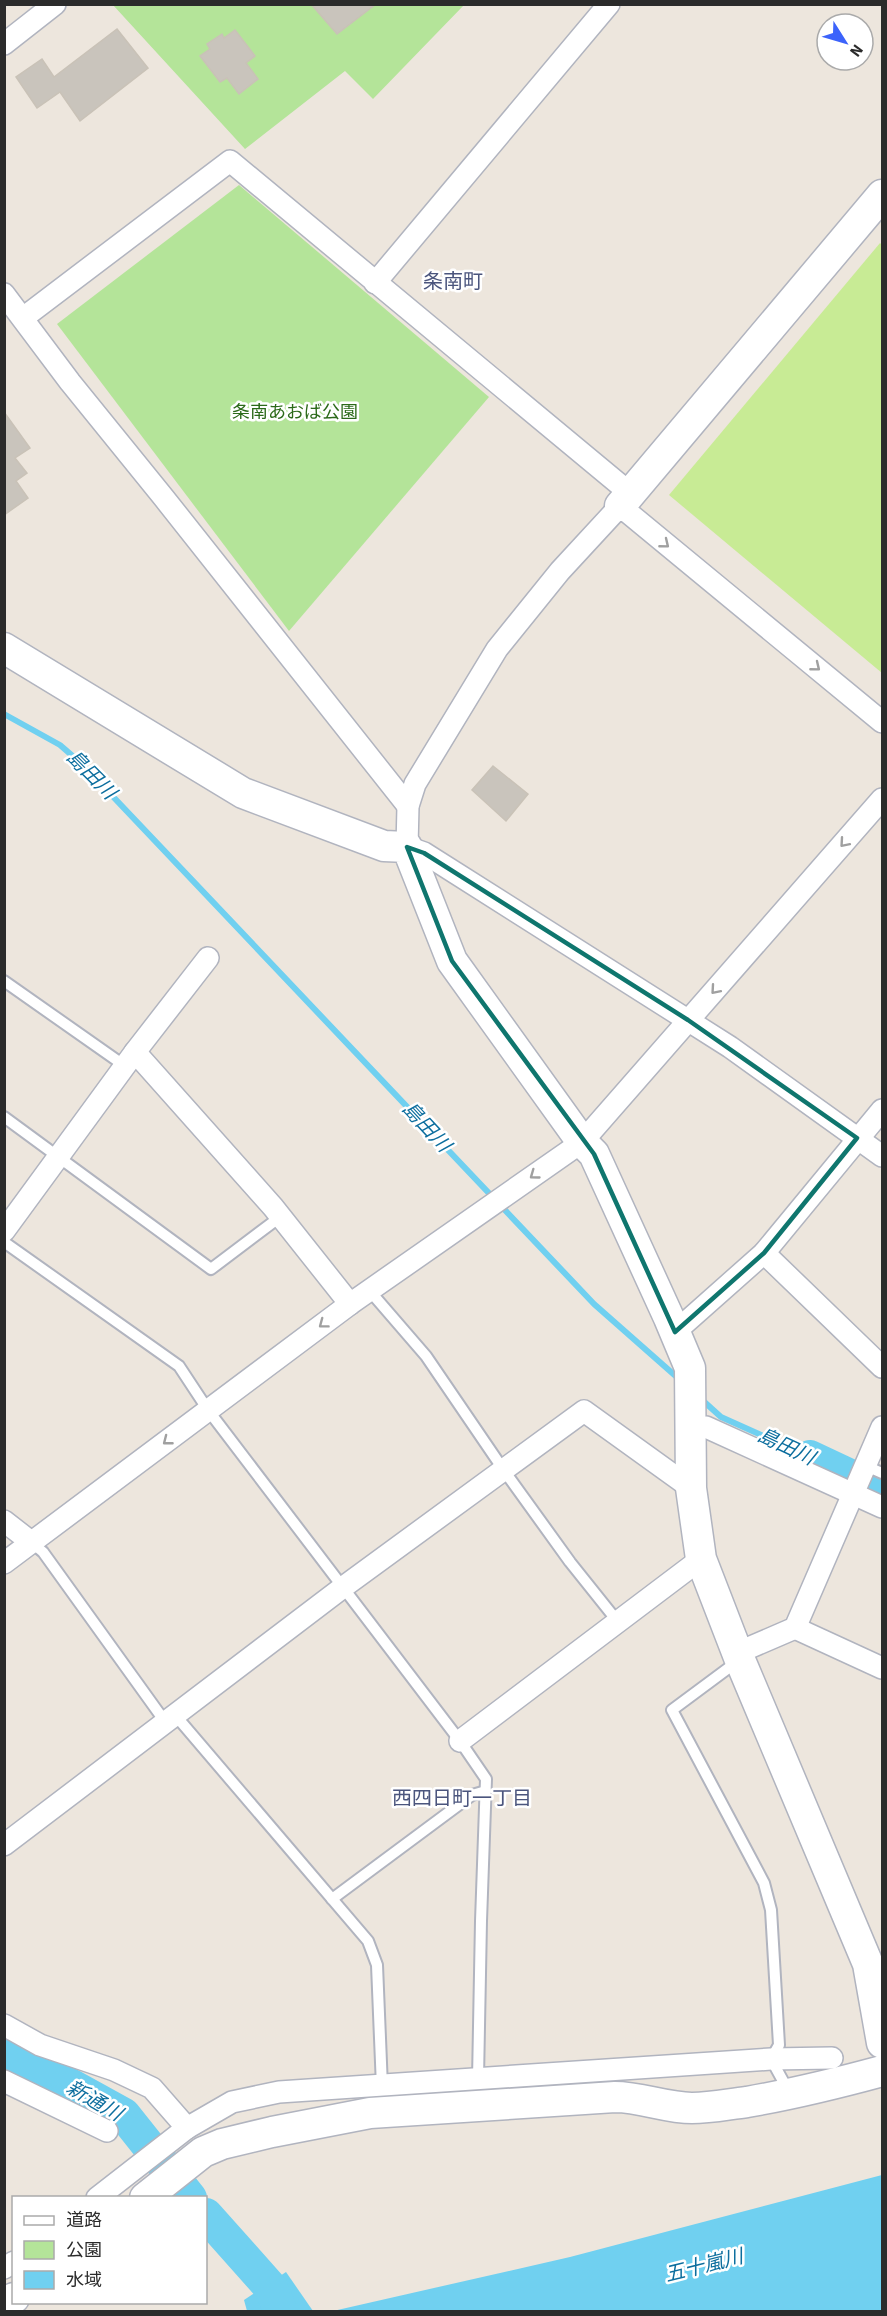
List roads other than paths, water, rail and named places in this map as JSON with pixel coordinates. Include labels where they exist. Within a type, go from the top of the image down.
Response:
[{"type":"street","points":[[4,44],[55,4]]},
{"type":"street","points":[[375,283],[609,4]]},
{"type":"street","points":[[23,318],[230,161],[375,283],[882,722]]},
{"type":"street","points":[[882,195],[625,500],[560,571],[497,649],[415,784],[408,806],[407,847],[452,961],[582,1142],[594,1154],[690,1368],[691,1488],[701,1559],[738,1656],[868,1964],[879,1998],[882,2043]]},
{"type":"street","points":[[4,294],[70,382],[408,806]]},
{"type":"street","points":[[4,648],[243,793],[384,846],[407,847],[424,853],[688,1020],[882,1156]]},
{"type":"street","points":[[4,1563],[73,1514],[369,1290],[582,1142],[882,800]]},
{"type":"street","points":[[4,1231],[130,1059],[208,958]]},
{"type":"street","points":[[130,1059],[280,1217],[350,1304]]},
{"type":"street","points":[[675,1332],[764,1253],[882,1110]]},
{"type":"street","points":[[764,1253],[882,1367]]},
{"type":"street","points":[[4,1845],[342,1588],[584,1411],[691,1488]]},
{"type":"street","points":[[690,1430],[706,1427],[882,1507]]},
{"type":"street","points":[[738,1656],[795,1628],[855,1494],[874,1470],[882,1427]]},
{"type":"street","points":[[4,1521],[31,1542]]},
{"type":"street","points":[[460,1741],[701,1559]]},
{"type":"street","points":[[795,1628],[882,1668]]},
{"type":"street","points":[[4,2025],[40,2045],[114,2070],[152,2088],[187,2128]]},
{"type":"street","points":[[100,2196],[187,2128],[232,2102],[279,2092],[382,2087],[771,2059],[832,2058]]},
{"type":"street","points":[[147,2196],[188,2162],[203,2152],[222,2144],[370,2113],[624,2097],[693,2108],[790,2095],[882,2071]]},
{"type":"street","points":[[4,2081],[107,2131]]},
{"type":"lane","points":[[4,981],[130,1059]]},
{"type":"lane","points":[[4,1117],[211,1269],[280,1217]]},
{"type":"lane","points":[[4,1242],[179,1366],[208,1410],[460,1741],[486,1779],[480,1922],[478,2079]]},
{"type":"lane","points":[[369,1290],[426,1356],[570,1562],[618,1622]]},
{"type":"lane","points":[[31,1542],[43,1552],[171,1719],[368,1941],[377,1965],[382,2087]]},
{"type":"lane","points":[[738,1656],[672,1710],[764,1883],[771,1910],[779,2045],[771,2059],[790,2095]]},
{"type":"lane","points":[[332,1899],[472,1795],[486,1791]]},
{"type":"water","name":"五十嵐川","points":[[882,2175],[882,2311],[333,2311],[570,2257]]},
{"type":"water","points":[[286,2272],[313,2311],[247,2311],[244,2300]]},
{"type":"waterway","name":"島田川","points":[[4,714],[60,745],[83,765],[594,1304],[679,1379]]},
{"type":"waterway","name":"島田川","points":[[700,1398],[721,1417],[810,1457]]},
{"type":"waterway","name":"島田川","points":[[810,1457],[882,1491]]},
{"type":"waterway","name":"新通川","points":[[4,2052],[124,2115],[188,2196]]},
{"type":"waterway","name":"新通川","points":[[207,2216],[271,2288],[281,2312]]},
{"type":"district","name":"条南町","points":[[453,282]]},
{"type":"district","name":"西四日町一丁目","points":[[462,1799]]},
{"type":"park label","name":"条南あおば公園","points":[[295,412]]}]
